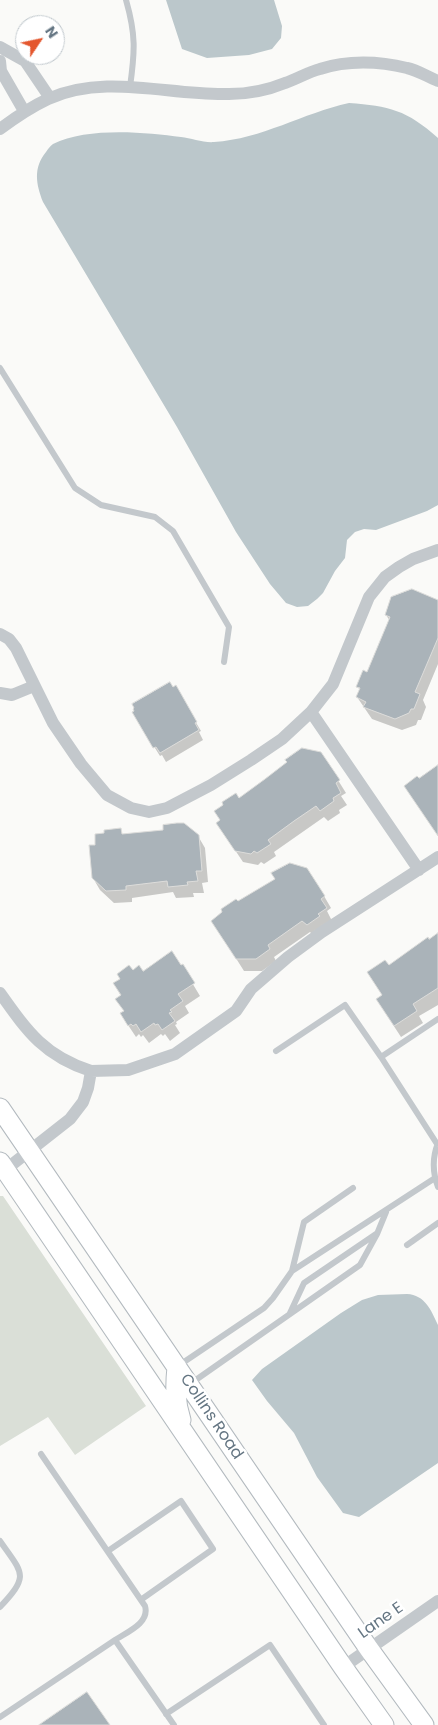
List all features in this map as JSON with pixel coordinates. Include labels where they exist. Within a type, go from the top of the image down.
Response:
[{"type":"main road","name":"Collins Road","points":[[0,1108],[369,1649],[424,1725]]},
{"type":"main road","name":"Collins Road","points":[[2,1169],[384,1725]]},
{"type":"main road","points":[[177,1367],[175,1384],[176,1402],[186,1435]]},
{"type":"street","points":[[0,47],[25,62],[50,98]]},
{"type":"street","points":[[0,61],[1,71],[24,111]]},
{"type":"street","points":[[0,128],[24,111],[50,98],[81,89],[103,86],[230,94],[283,84],[321,68],[344,64],[376,63],[408,68],[438,81]]},
{"type":"street","points":[[0,634],[9,639],[16,648],[53,723],[81,764],[107,795],[130,808],[149,812],[167,808],[211,785],[282,739],[311,712],[333,684],[369,597],[385,577],[413,559],[438,550]]},
{"type":"street","points":[[0,693],[12,695],[34,686]]},
{"type":"street","points":[[311,712],[418,870]]},
{"type":"street","points":[[0,992],[18,1018],[40,1044],[70,1064],[91,1071],[128,1070],[175,1054],[236,1011],[251,989],[288,957],[322,932],[438,857]]},
{"type":"street","points":[[2,1169],[70,1120],[83,1102],[91,1071]]},
{"type":"street","name":"Lane E","points":[[343,1667],[438,1601]]},
{"type":"lane","points":[[126,0],[133,24],[135,43],[130,87]]},
{"type":"lane","points":[[0,368],[75,488],[101,505],[155,517],[174,531],[229,628],[224,662]]},
{"type":"lane","points":[[276,1051],[344,1005],[438,1144],[433,1159],[438,1187]]},
{"type":"lane","points":[[381,1058],[438,1019]]},
{"type":"lane","points":[[292,1271],[376,1216],[386,1212],[435,1178]]},
{"type":"lane","points":[[177,1367],[264,1308],[292,1271],[304,1222],[353,1188]]},
{"type":"lane","points":[[189,1385],[360,1265],[377,1234],[386,1212]]},
{"type":"lane","points":[[407,1245],[438,1223]]},
{"type":"lane","points":[[290,1314],[304,1283],[377,1234]]},
{"type":"lane","points":[[0,1717],[144,1619],[146,1609],[142,1599],[41,1454]]},
{"type":"lane","points":[[108,1551],[181,1501],[213,1549],[142,1599]]},
{"type":"lane","points":[[0,1541],[15,1563],[20,1583],[0,1607]]},
{"type":"lane","points":[[115,1640],[174,1725]]},
{"type":"lane","points":[[166,1714],[270,1645],[324,1725]]},
{"type":"shaded area","points":[[166,0],[274,0],[282,26],[281,38],[272,49],[249,55],[207,58],[182,49]]},
{"type":"shaded area","points":[[349,103],[397,111],[417,121],[438,138],[438,505],[376,530],[364,529],[355,532],[347,540],[345,558],[335,571],[323,593],[308,606],[297,607],[286,603],[270,584],[236,532],[177,427],[43,202],[37,182],[37,170],[42,158],[52,145],[82,135],[116,132],[167,135],[206,142],[232,140],[266,131],[332,107]]},
{"type":"shaded area","points":[[0,1196],[3,1196],[146,1406],[75,1455],[48,1417],[0,1446]]},
{"type":"shaded area","points":[[407,1294],[418,1297],[427,1304],[438,1325],[438,1463],[359,1517],[343,1513],[317,1477],[294,1433],[252,1380],[262,1369],[362,1300],[378,1295]]},
{"type":"building","points":[[412,589],[438,600],[438,638],[415,692],[420,694],[414,709],[395,719],[363,707],[366,702],[356,697],[360,688],[356,687],[363,670],[367,672],[390,617],[385,615],[391,597]]},
{"type":"building","points":[[170,682],[173,687],[176,685],[197,722],[195,723],[199,730],[160,753],[156,747],[153,748],[132,712],[134,708],[132,704]]},
{"type":"building","points":[[302,748],[321,752],[340,780],[336,783],[341,793],[333,798],[334,801],[320,811],[316,806],[294,821],[268,840],[271,844],[257,853],[254,851],[251,854],[235,851],[216,823],[220,820],[214,811],[223,805],[222,802],[236,793],[239,798],[287,762],[285,760]]},
{"type":"building","points":[[438,765],[438,836],[404,786],[417,776],[419,778]]},
{"type":"building","points":[[184,823],[199,835],[202,871],[196,871],[198,881],[187,882],[188,885],[168,887],[167,881],[126,886],[126,890],[106,891],[92,878],[89,845],[95,845],[95,834],[104,833],[104,830],[121,828],[122,834],[163,830],[163,825]]},
{"type":"building","points":[[290,863],[307,868],[325,896],[321,899],[327,908],[318,914],[320,916],[307,925],[302,921],[268,945],[270,949],[256,959],[236,959],[211,921],[222,912],[221,909],[236,899],[238,901],[275,879],[271,873]]},
{"type":"building","points":[[438,933],[438,988],[413,1004],[417,1011],[394,1026],[376,999],[382,995],[367,972],[385,960],[389,965],[428,937],[429,939]]},
{"type":"building","points":[[172,951],[195,983],[178,994],[183,1001],[170,1010],[172,1012],[169,1013],[175,1021],[162,1030],[158,1024],[155,1025],[154,1023],[141,1032],[136,1024],[128,1026],[120,1013],[124,1011],[115,999],[121,995],[113,983],[120,979],[117,974],[129,965],[133,970],[139,965],[143,971]]},
{"type":"building","points":[[87,1692],[110,1725],[39,1725]]}]
